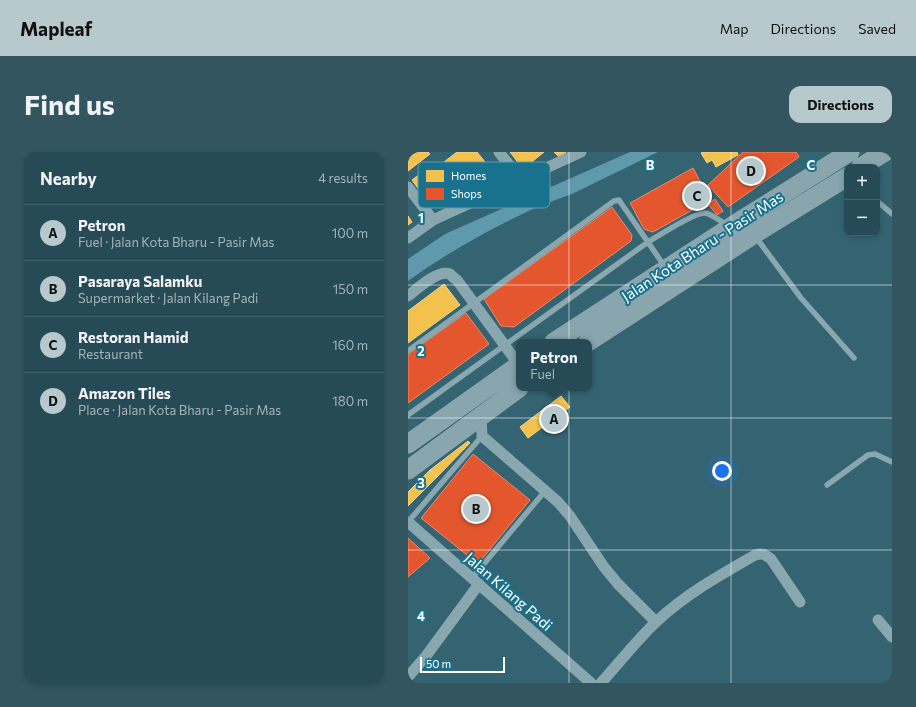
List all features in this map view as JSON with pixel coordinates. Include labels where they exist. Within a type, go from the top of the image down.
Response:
[{"type":"highway","name":"Jalan Kota Bharu - Pasir Mas","points":[[559,339],[730,227],[850,152]]},
{"type":"highway","points":[[867,164],[885,152]]},
{"type":"highway","name":"Jalan Kota Bharu - Pasir Mas","points":[[592,339],[753,235],[844,181]]},
{"type":"highway","points":[[408,444],[516,367]]},
{"type":"highway","points":[[408,470],[516,390]]},
{"type":"street","points":[[500,152],[507,162]]},
{"type":"street","points":[[550,166],[581,152]]},
{"type":"street","points":[[408,187],[418,200]]},
{"type":"street","points":[[424,208],[433,220]]},
{"type":"street","points":[[408,238],[433,220],[458,208]]},
{"type":"street","points":[[408,296],[433,277],[442,273],[449,274],[457,280],[516,361]]},
{"type":"street","points":[[481,416],[482,436],[545,491],[570,516],[604,567],[618,584],[656,622]]},
{"type":"street","name":"Jalan Kilang Padi","points":[[408,522],[591,683]]},
{"type":"street","points":[[601,683],[656,622],[688,595],[755,555],[766,555],[771,559],[800,602]]},
{"type":"street","points":[[408,677],[426,656],[475,581]]},
{"type":"street","points":[[878,620],[892,637]]},
{"type":"lane","points":[[408,351],[614,201],[619,200],[666,269]]},
{"type":"lane","points":[[880,204],[892,214]]},
{"type":"lane","points":[[408,415],[648,242],[699,213],[709,214],[730,227]]},
{"type":"lane","points":[[753,235],[801,298],[854,358]]},
{"type":"lane","points":[[408,522],[482,436]]},
{"type":"lane","points":[[827,485],[868,454],[875,454],[892,462]]},
{"type":"lane","points":[[475,581],[545,491]]},
{"type":"water","points":[[630,152],[658,152],[574,193],[550,202],[550,187]]},
{"type":"water","points":[[504,208],[535,208],[503,223],[455,250],[408,281],[408,259],[445,234]]},
{"type":"building: Homes","points":[[408,152],[428,152],[430,154],[418,162],[408,171]]},
{"type":"building: Homes","points":[[457,152],[477,152],[485,162],[444,162]]},
{"type":"building: Homes","points":[[510,152],[544,152],[532,162],[518,162]]},
{"type":"building: Homes","points":[[554,152],[566,152],[559,157]]},
{"type":"building: Homes","points":[[737,152],[738,155],[716,167],[712,160],[707,163],[701,153]]},
{"type":"building: Homes","points":[[418,176],[418,188],[412,180]]},
{"type":"building: Homes","points":[[408,216],[412,222],[408,225]]},
{"type":"building: Homes","points":[[444,284],[460,305],[408,343],[408,311]]},
{"type":"building: Homes","points":[[561,396],[570,407],[528,438],[520,427]]},
{"type":"building: Homes","points":[[468,441],[470,443],[437,477],[430,470]]},
{"type":"building: Homes","points":[[430,470],[437,477],[408,506],[408,492]]},
{"type":"building: Shops","points":[[743,152],[796,152],[799,157],[728,207],[708,185]]},
{"type":"building: Shops","points":[[693,168],[710,200],[653,232],[644,229],[630,203]]},
{"type":"building: Shops","points":[[715,199],[723,211],[717,215],[708,204]]},
{"type":"building: Shops","points":[[612,207],[632,235],[631,241],[514,327],[501,326],[484,299]]},
{"type":"building: Shops","points":[[466,313],[489,344],[408,403],[408,354]]},
{"type":"building: Shops","points":[[473,454],[530,500],[478,564],[421,518]]},
{"type":"building: Shops","points":[[408,538],[430,558],[408,577]]},
{"type":"place","name":"Amazon Tiles","points":[[751,171]]},
{"type":"place","name":"Restoran Hamid","points":[[697,196]]},
{"type":"place","name":"Petron","points":[[554,419]]},
{"type":"place","name":"Pasaraya Salamku","points":[[476,509]]}]
